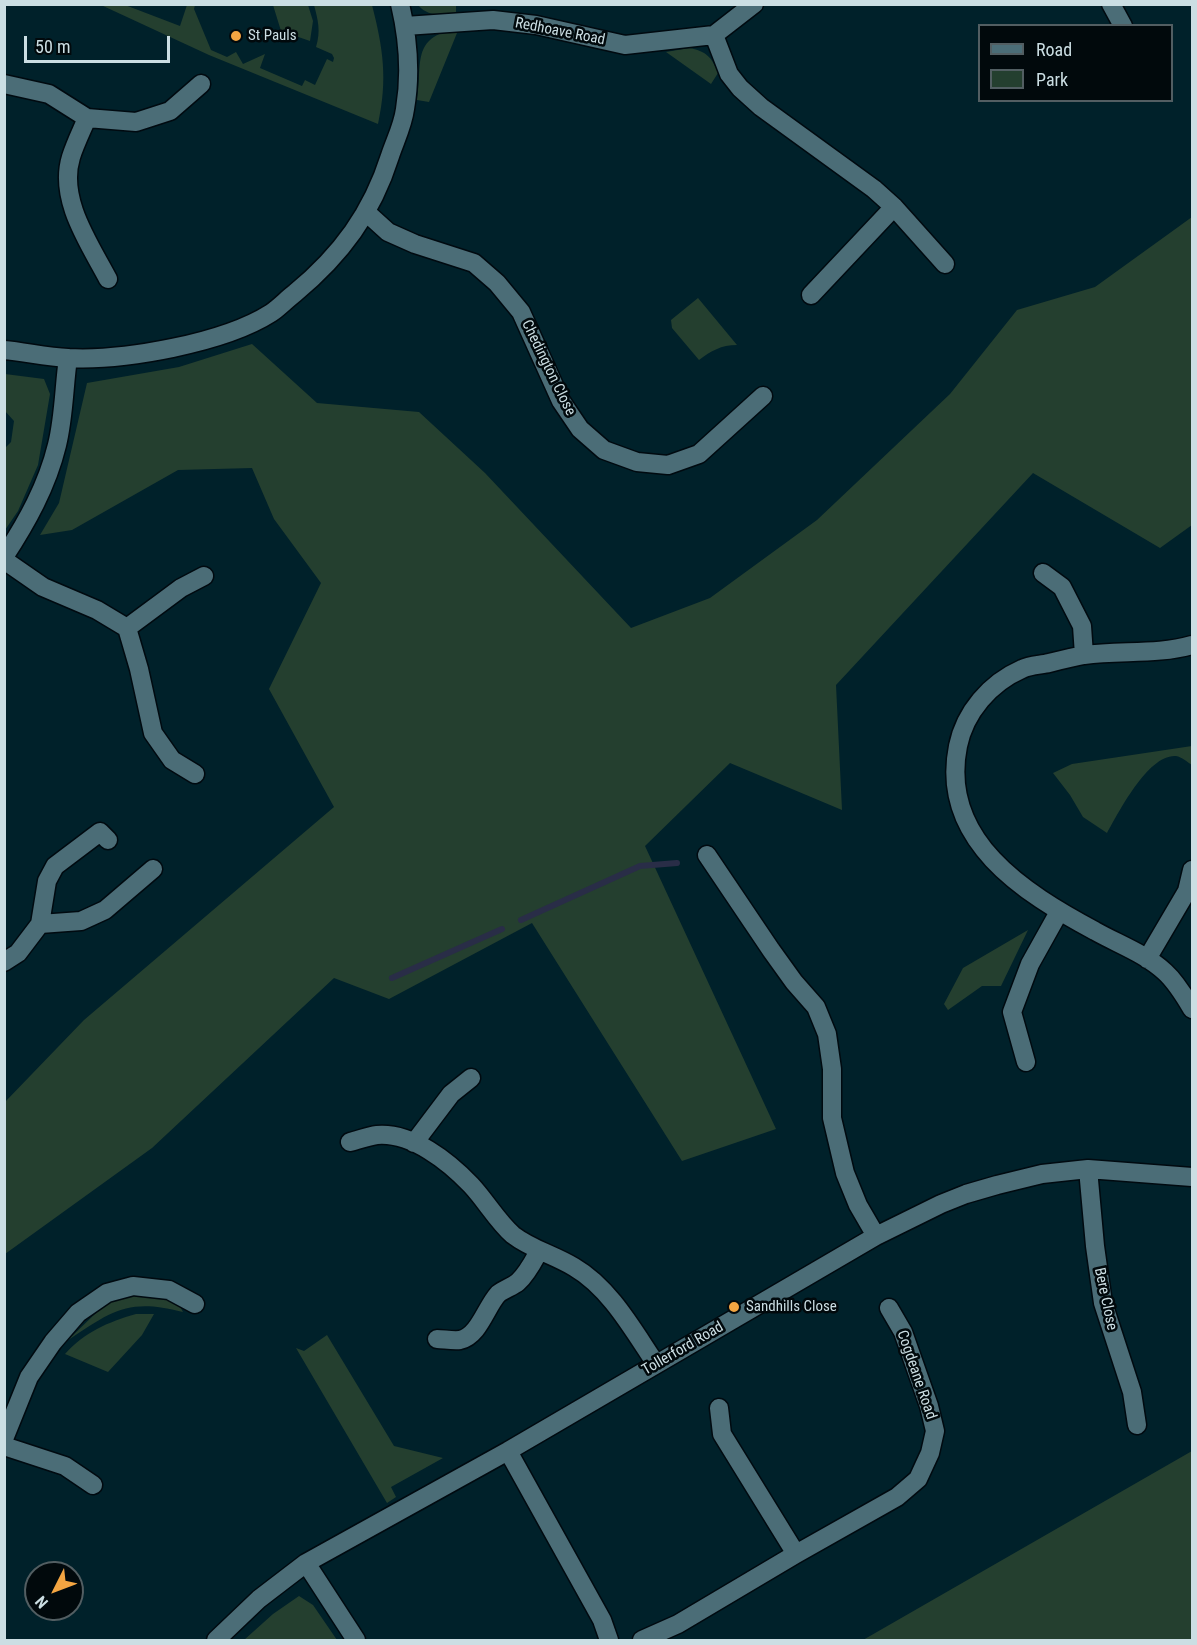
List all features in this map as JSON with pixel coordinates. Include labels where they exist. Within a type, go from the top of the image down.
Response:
[{"type":"street","points":[[4,350],[68,358],[141,354],[185,345],[236,330],[271,313],[304,286],[332,260],[367,213],[384,175],[405,110],[409,73],[405,26],[400,4]]},
{"type":"street","points":[[754,4],[714,35],[729,74],[740,88],[761,107],[874,189],[894,207],[945,264]]},
{"type":"street","points":[[1111,4],[1122,24]]},
{"type":"street","name":"Redhoave Road","points":[[405,26],[493,20],[536,25],[625,45],[714,35]]},
{"type":"street","points":[[4,84],[49,94],[87,118],[136,123],[170,111],[201,84]]},
{"type":"street","points":[[87,118],[70,158],[68,190],[79,223],[108,279]]},
{"type":"street","points":[[811,295],[894,207]]},
{"type":"street","name":"Chedington Close","points":[[367,213],[388,232],[415,244],[474,263],[497,283],[521,312],[561,401],[580,429],[604,450],[637,462],[668,465],[699,454],[763,396]]},
{"type":"street","points":[[68,358],[57,443],[47,481],[4,559],[43,587],[97,610],[127,628],[153,733],[172,760],[195,774]]},
{"type":"street","points":[[1043,573],[1062,587],[1082,626],[1084,655]]},
{"type":"street","points":[[127,628],[182,588],[204,576]]},
{"type":"street","points":[[1192,645],[1173,650],[1084,655],[1023,668],[993,687],[971,710],[960,737],[955,759],[957,790],[963,817],[977,843],[1003,870],[1027,890],[1059,912],[1147,959],[1166,973],[1192,1009]]},
{"type":"street","points":[[4,962],[18,953],[40,924],[47,881],[55,866],[100,832],[108,840]]},
{"type":"street","points":[[707,855],[771,950],[816,1007],[827,1034],[832,1069],[832,1118],[845,1173],[858,1205],[876,1236]]},
{"type":"street","points":[[40,924],[81,921],[105,910],[153,869]]},
{"type":"street","points":[[1147,959],[1187,891],[1192,870]]},
{"type":"street","points":[[1026,1062],[1012,1012],[1030,964],[1059,912]]},
{"type":"street","points":[[414,1143],[452,1094],[471,1078]]},
{"type":"street","points":[[350,1142],[378,1135],[396,1136],[414,1143],[446,1162],[471,1186],[512,1234],[539,1251],[574,1267],[606,1293],[656,1364]]},
{"type":"street","name":"Tollerford Road","points":[[216,1641],[259,1599],[306,1563],[508,1451],[876,1236],[966,1194],[1042,1174],[1088,1169],[1192,1177]]},
{"type":"street","name":"Bere Close","points":[[1088,1169],[1103,1303],[1132,1392],[1137,1425]]},
{"type":"street","points":[[437,1338],[460,1340],[480,1325],[489,1306],[500,1292],[517,1283],[539,1251]]},
{"type":"street","points":[[4,1439],[29,1377],[53,1342],[78,1313],[107,1293],[133,1286],[169,1290],[195,1304]]},
{"type":"street","name":"Cogdeane Road","points":[[642,1641],[678,1624],[897,1497],[918,1479],[930,1453],[935,1431],[929,1406],[903,1332],[889,1308]]},
{"type":"street","points":[[719,1408],[722,1434],[796,1554]]},
{"type":"street","points":[[4,1446],[64,1466],[93,1485]]},
{"type":"street","points":[[508,1451],[597,1610],[609,1641]]},
{"type":"street","points":[[306,1563],[356,1641]]},
{"type":"green space","points":[[101,5],[125,5],[180,26],[187,5],[195,5],[194,9],[211,50],[227,57],[236,52],[243,64],[265,54],[260,68],[302,86],[305,80],[315,85],[327,59],[333,62],[334,58],[332,54],[316,47],[319,31],[314,5],[372,5],[383,64],[383,92],[378,124],[209,55]]},
{"type":"green space","points":[[273,5],[308,5],[313,21],[310,41],[281,31]]},
{"type":"green space","points":[[418,5],[456,5],[456,14],[440,15],[426,12]]},
{"type":"green space","points":[[457,29],[429,102],[417,100],[420,64],[425,46],[442,33]]},
{"type":"green space","points":[[689,48],[704,53],[713,63],[718,73],[711,84],[666,52]]},
{"type":"green space","points":[[1192,217],[1192,525],[1160,548],[1033,473],[836,685],[842,810],[730,763],[645,846],[776,1129],[682,1161],[532,923],[389,999],[334,978],[152,1148],[5,1254],[5,1102],[84,1020],[334,807],[269,689],[321,583],[274,519],[252,468],[178,470],[72,530],[40,535],[59,503],[87,383],[179,367],[252,344],[317,403],[419,412],[485,473],[631,628],[710,598],[817,520],[950,394],[1017,310],[1095,287]]},
{"type":"green space","points":[[698,298],[737,345],[716,349],[699,360],[672,328],[671,320]]},
{"type":"green space","points":[[5,374],[44,379],[50,394],[38,465],[18,511],[5,530],[5,448],[11,442],[14,421],[5,411]]},
{"type":"green space","points":[[1192,746],[1192,765],[1176,756],[1165,758],[1145,774],[1107,833],[1083,817],[1053,773],[1072,764]]},
{"type":"green space","points":[[1028,930],[1001,986],[982,986],[948,1010],[944,1004],[963,968]]},
{"type":"green space","points":[[152,1291],[178,1303],[183,1312],[149,1306],[122,1309],[97,1321],[68,1340],[98,1311],[117,1297]]},
{"type":"green space","points":[[136,1314],[154,1314],[142,1335],[108,1372],[65,1354],[98,1329]]},
{"type":"green space","points":[[327,1335],[394,1446],[443,1458],[391,1487],[396,1497],[387,1503],[296,1348],[304,1351]]},
{"type":"green space","points":[[1192,1451],[1192,1640],[863,1640]]},
{"type":"green space","points":[[299,1596],[313,1605],[337,1640],[244,1640],[273,1614]]},
{"type":"waterway","points":[[521,920],[640,866],[677,863]]},
{"type":"waterway","points":[[392,978],[502,929]]},
{"type":"place","name":"St Pauls","points":[[236,36]]},
{"type":"place","name":"Sandhills Close","points":[[734,1307]]}]
